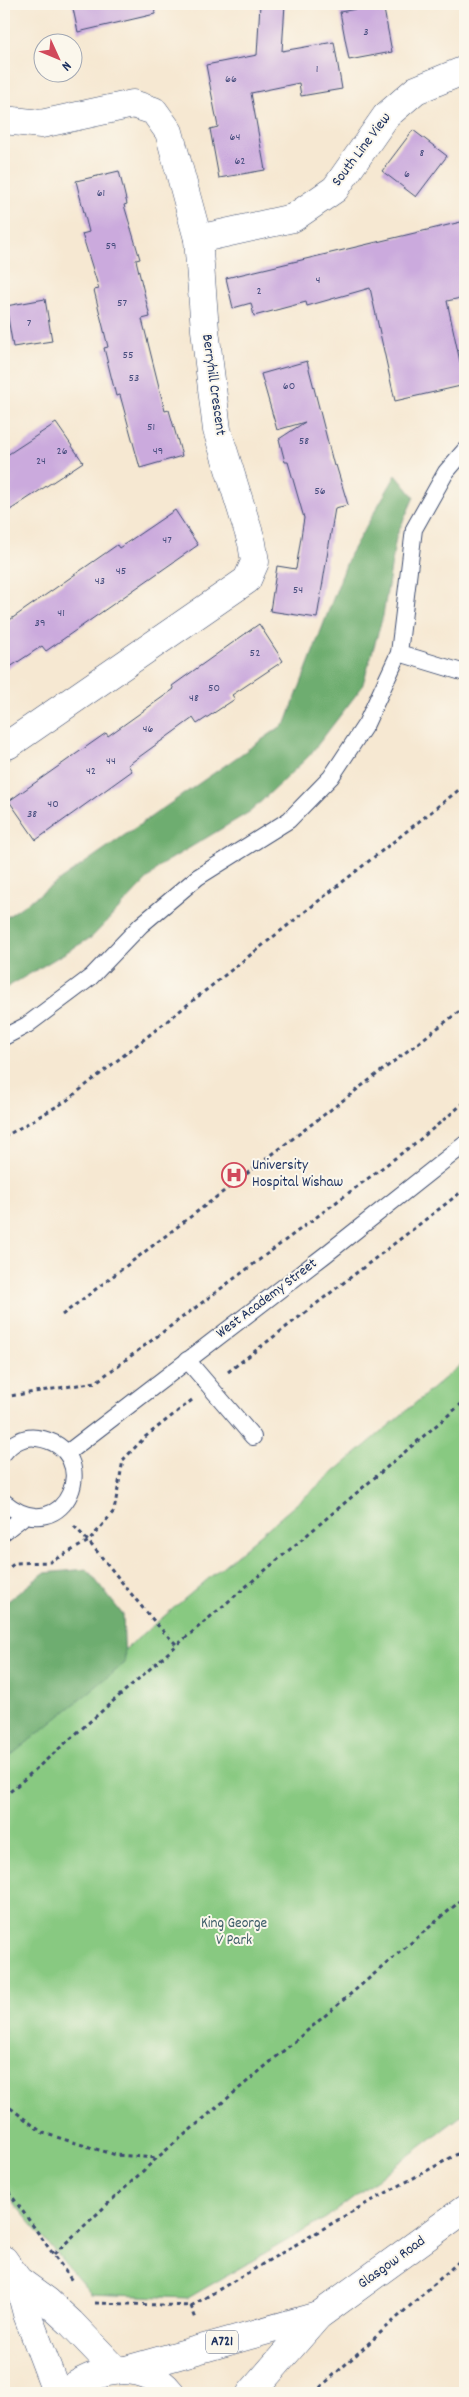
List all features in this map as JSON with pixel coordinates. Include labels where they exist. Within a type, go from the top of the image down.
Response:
[{"type":"street","name":"South Line View","points":[[198,238],[292,218],[335,189],[386,116],[416,90],[465,70]]},
{"type":"street","name":"Berryhill Crescent","points":[[4,120],[40,124],[133,104],[154,111],[169,132],[198,238],[217,430],[252,543],[255,562],[247,580],[8,745],[4,745]]},
{"type":"street","name":"Glasgow Road","points":[[251,2393],[318,2316],[465,2209]]},
{"type":"street","points":[[11,2270],[72,2323],[121,2370],[150,2377],[171,2393]]},
{"type":"street","points":[[11,2270],[57,2393]]},
{"type":"street","name":"Glasgow Road","points":[[65,2393],[78,2382],[94,2374],[121,2370],[318,2316]]},
{"type":"lane","points":[[4,1037],[27,1025],[91,977],[141,926],[198,877],[289,820],[330,778],[366,724],[399,653],[414,529],[446,472],[465,450]]},
{"type":"lane","points":[[399,653],[465,673]]},
{"type":"lane","name":"West Academy Street","points":[[67,1453],[465,1144]]},
{"type":"lane","points":[[187,1360],[253,1437]]},
{"type":"lane","points":[[4,1502],[17,1513],[46,1516],[58,1510],[70,1497],[74,1486],[75,1472],[67,1453],[50,1440],[31,1437],[7,1443]]},
{"type":"lane","points":[[4,1532],[26,1515]]},
{"type":"path","points":[[4,1137],[66,1101],[465,785]]},
{"type":"path","points":[[62,1315],[465,1007]]},
{"type":"path","points":[[4,1397],[96,1382],[418,1141],[465,1102]]},
{"type":"path","points":[[4,1797],[177,1645],[465,1401]]},
{"type":"path","points":[[58,1510],[89,1541],[154,1623],[177,1645]]},
{"type":"path","points":[[4,1572],[15,1563]]},
{"type":"path","points":[[54,2254],[157,2158],[465,1897]]},
{"type":"path","points":[[4,2103],[43,2134],[116,2155],[157,2158]]},
{"type":"path","points":[[72,2323],[88,2303],[191,2306],[360,2207],[465,2150]]},
{"type":"path","points":[[4,2185],[76,2286]]},
{"type":"path","points":[[314,2393],[465,2256]]},
{"type":"green space","points":[[396,475],[414,497],[396,537],[383,616],[362,687],[309,756],[251,811],[161,865],[92,937],[4,989],[4,919],[286,723],[350,554]]},
{"type":"green space","name":"King George V Park","points":[[465,1361],[465,2113],[326,2218],[188,2298],[91,2294],[18,2208],[4,2187],[4,1752]]},
{"type":"green space","points":[[87,1569],[123,1615],[125,1663],[4,1761],[4,1604],[44,1573]]},
{"type":"building","points":[[72,4],[154,4],[155,14],[78,32]]},
{"type":"building","points":[[260,4],[285,4],[282,51],[334,42],[342,89],[301,96],[299,83],[251,93],[265,170],[219,178],[210,129],[218,127],[206,65],[257,55]]},
{"type":"building","points":[[383,4],[392,52],[349,60],[340,12]]},
{"type":"building","points":[[413,130],[447,156],[416,197],[382,171]]},
{"type":"building","points":[[119,171],[127,204],[124,205],[140,259],[136,260],[150,317],[142,319],[165,411],[169,410],[182,456],[140,468],[120,395],[116,396],[104,348],[108,347],[94,290],[99,289],[82,234],[89,232],[76,181]]},
{"type":"building","points":[[465,221],[465,297],[447,301],[465,385],[395,401],[370,288],[307,306],[306,302],[254,316],[251,303],[233,308],[226,278]]},
{"type":"building","points":[[45,299],[52,341],[13,347],[6,306]]},
{"type":"building","points":[[307,361],[334,466],[336,465],[348,505],[335,508],[317,618],[270,611],[277,566],[296,569],[304,518],[288,462],[285,462],[279,439],[305,422],[277,430],[261,374]]},
{"type":"building","points":[[56,423],[83,462],[4,514],[4,457]]},
{"type":"building","points":[[175,510],[198,545],[46,651],[42,646],[4,671],[4,624],[117,545],[119,548]]},
{"type":"building","points":[[259,624],[283,661],[232,695],[235,699],[197,724],[193,718],[128,765],[132,771],[36,840],[9,801],[106,733],[108,736],[174,689],[172,686]]},
{"type":"place","name":"University Hospital Wishaw","points":[[234,1175]]}]
